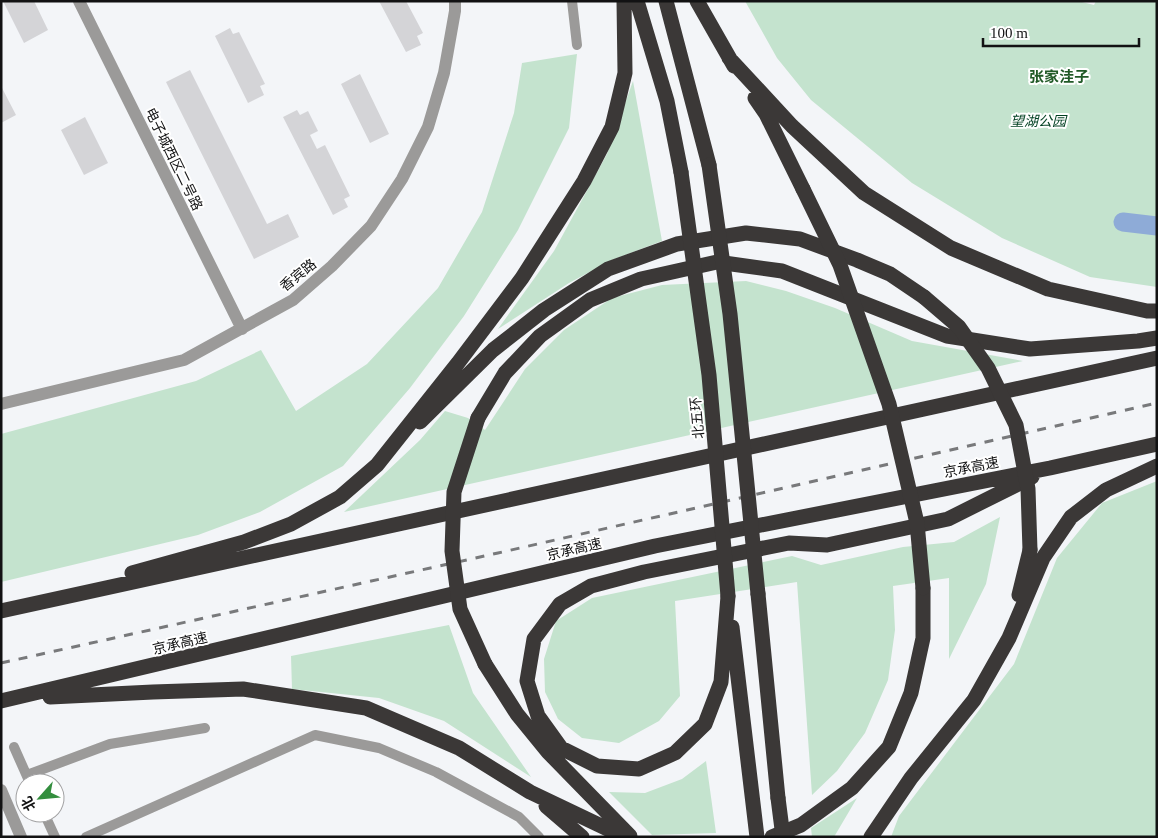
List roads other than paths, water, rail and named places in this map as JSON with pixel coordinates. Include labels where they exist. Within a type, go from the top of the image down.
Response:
[{"type":"highway","points":[[377,465],[458,363],[522,278],[584,181],[612,127],[625,73],[624,1]]},
{"type":"highway","name":"北五环","points":[[637,1],[667,101],[681,172],[709,375],[728,596],[757,837]]},
{"type":"highway","points":[[666,1],[709,165],[730,314],[783,837]]},
{"type":"highway","points":[[697,1],[729,58],[766,114],[840,265],[889,404],[917,523],[923,588],[923,638],[919,657],[911,694],[889,747],[852,788],[801,825],[772,837]]},
{"type":"highway","points":[[729,58],[792,126],[864,194],[951,248],[1048,290],[1147,311],[1157,311]]},
{"type":"highway","points":[[1,610],[244,542],[291,524],[340,497],[377,465],[493,350],[544,310],[608,269],[677,244],[746,234],[800,239],[890,274],[924,297],[960,327],[988,368],[1016,425],[1028,489],[1030,550],[1009,638]]},
{"type":"highway","points":[[629,837],[548,752],[517,714],[485,664],[460,609],[452,551],[454,492],[478,418],[505,373],[540,336],[590,300],[641,279],[717,262],[782,271],[947,336],[1030,349],[1157,338]]},
{"type":"highway","points":[[1,610],[1157,358]]},
{"type":"highway","name":"京承高速","points":[[6,700],[655,546],[1050,468],[1157,444]]},
{"type":"highway","points":[[871,837],[911,778],[974,700],[1009,638],[1043,558],[1071,517],[1106,490],[1157,466]]},
{"type":"highway","points":[[728,596],[721,682],[705,724],[675,753],[638,769],[597,766],[561,748],[538,716],[527,681],[534,639],[560,604],[583,590],[591,586],[644,572],[789,543],[827,545],[948,519],[1050,468]]},
{"type":"highway","points":[[6,700],[243,689],[366,708],[458,748],[530,792],[616,834],[629,837]]},
{"type":"highway","points":[[530,792],[582,837]]},
{"type":"street","name":"电子城西区二号路","points":[[79,1],[242,329]]},
{"type":"street","name":"香宾路","points":[[1,404],[184,360],[293,300],[332,266],[370,226],[402,180],[428,127],[444,73],[455,11],[455,1]]},
{"type":"street","points":[[572,1],[577,45]]},
{"type":"street","points":[[43,773],[110,744],[204,728]]},
{"type":"street","points":[[86,837],[315,735],[379,748],[436,772],[519,817],[539,837]]},
{"type":"street","points":[[14,748],[26,773]]},
{"type":"street","points":[[1,790],[21,837]]},
{"type":"street","points":[[49,823],[55,837]]},
{"type":"waterway","points":[[1123,222],[1157,226]]},
{"type":"railway","points":[[1,663],[498,553],[1157,403]]},
{"type":"district","name":"张家洼子","points":[[1059,77]]},
{"type":"park label","name":"望湖公园","points":[[1038,121]]}]
